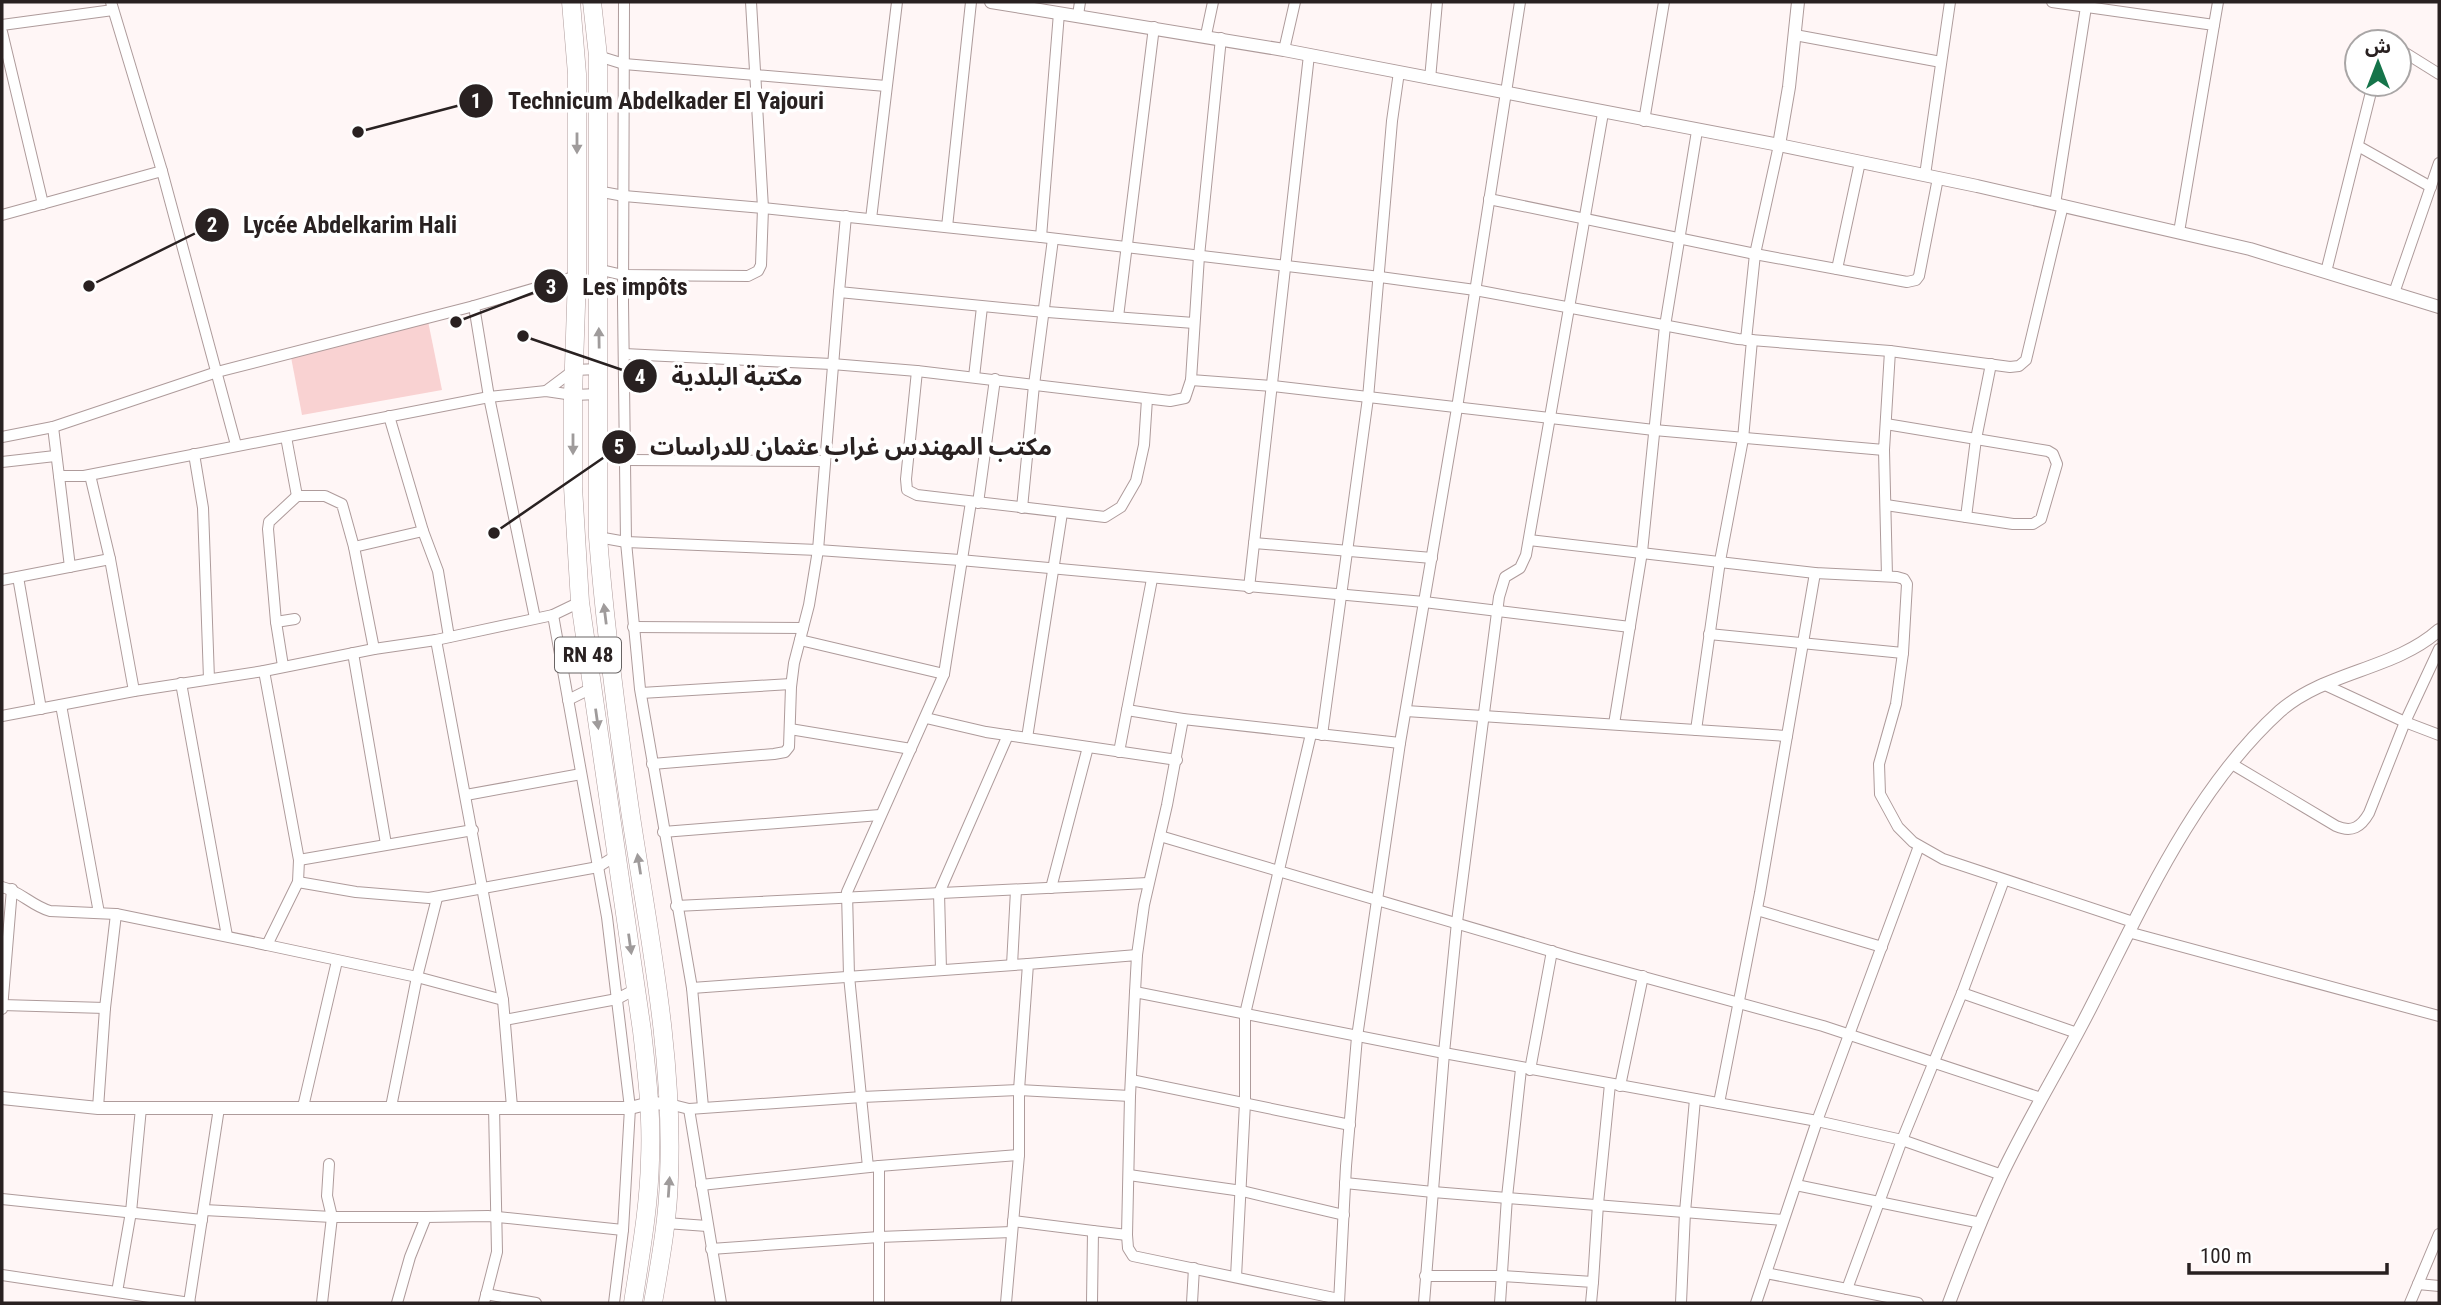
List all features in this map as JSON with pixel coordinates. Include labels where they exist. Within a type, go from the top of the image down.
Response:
[{"type":"highway","name":"RN 48","points":[[571,2],[578,74],[578,276],[572,395],[573,487],[580,602],[650,1103],[647,1211],[633,1303]]},
{"type":"highway","name":"RN 48","points":[[592,2],[598,56],[598,537],[604,610],[630,810],[646,905],[670,1104],[670,1177],[666,1223],[653,1303]]},
{"type":"street","points":[[624,2],[626,542],[640,693],[692,988],[703,1107]]},
{"type":"street","points":[[597,269],[623,275],[748,276],[755,274],[761,265],[763,208],[751,2]]},
{"type":"street","points":[[870,219],[897,2]]},
{"type":"street","points":[[947,227],[971,2]]},
{"type":"street","points":[[991,2],[1028,5],[1059,13],[1206,35],[1938,178],[2250,248],[2439,307]]},
{"type":"street","points":[[1078,15],[1080,2]]},
{"type":"street","points":[[1206,35],[1213,2]]},
{"type":"street","points":[[1284,50],[1296,2]]},
{"type":"street","points":[[1430,79],[1437,2]]},
{"type":"street","points":[[1183,719],[1177,760],[1148,883],[1137,955],[1130,1096],[1127,1235],[1129,1252],[1133,1256],[1339,1301],[1357,1037],[1405,711],[1457,408],[1520,2]]},
{"type":"street","points":[[1644,121],[1664,2]]},
{"type":"street","points":[[1696,730],[1720,561],[1742,439],[1755,254],[1779,145],[1795,35],[1795,2]]},
{"type":"street","points":[[1925,176],[1950,2]]},
{"type":"street","points":[[2052,2],[2086,7],[2127,7],[2214,25]]},
{"type":"street","points":[[2179,232],[2218,2]]},
{"type":"street","points":[[2,25],[112,6],[162,171],[236,445]]},
{"type":"street","points":[[597,191],[624,196],[1041,237],[1380,277],[1475,290],[1749,340],[1890,351],[2015,367],[2024,364],[2026,360],[2059,205],[2086,7]]},
{"type":"street","points":[[1041,237],[1059,13]]},
{"type":"street","points":[[1118,317],[1154,27]]},
{"type":"street","points":[[2,32],[43,204]]},
{"type":"street","points":[[1795,35],[1941,62]]},
{"type":"street","points":[[624,354],[832,364],[995,379],[1147,399],[1182,399],[1188,394],[1191,380],[1199,256],[1221,38]]},
{"type":"street","points":[[1249,588],[1309,55]]},
{"type":"street","points":[[598,56],[624,64],[886,86]]},
{"type":"street","points":[[2413,58],[2439,74]]},
{"type":"street","points":[[1236,1277],[1242,1191],[1245,1014],[1279,872],[1317,734],[1342,596],[1368,398],[1392,121],[1399,72]]},
{"type":"street","points":[[2326,272],[2370,98]]},
{"type":"street","points":[[1424,1303],[1457,922],[1497,611],[1502,583],[1507,575],[1523,565],[1529,540],[1604,113]]},
{"type":"street","points":[[1614,724],[1642,552],[1665,326],[1697,131]]},
{"type":"street","points":[[2358,146],[2431,187]]},
{"type":"street","points":[[1837,269],[1860,162]]},
{"type":"street","points":[[2394,293],[2439,163]]},
{"type":"street","points":[[2,215],[162,171]]},
{"type":"street","points":[[1489,199],[1900,282],[1916,280],[1938,178]]},
{"type":"street","points":[[652,764],[780,753],[789,747],[791,684],[818,550],[846,216]]},
{"type":"street","points":[[1023,508],[1034,385],[1053,239]]},
{"type":"street","points":[[55,456],[5,461],[2,437],[53,427],[217,372],[474,306],[578,276]]},
{"type":"street","points":[[839,292],[982,307],[1194,323]]},
{"type":"street","points":[[474,306],[489,397],[535,618]]},
{"type":"street","points":[[974,377],[982,307]]},
{"type":"street","points":[[1887,576],[1884,450],[1890,351]]},
{"type":"street","points":[[1966,517],[1976,439],[1991,365]]},
{"type":"street","points":[[546,391],[574,370],[599,369]]},
{"type":"street","points":[[917,372],[907,490],[917,495],[1062,513],[1105,517],[1127,499],[1141,464],[1147,399]]},
{"type":"street","points":[[880,1303],[880,1237],[849,976],[846,898],[880,815],[944,674],[960,560],[974,502],[995,379]]},
{"type":"street","points":[[1191,380],[1273,386],[1742,439],[1884,450]]},
{"type":"street","points":[[59,476],[90,475],[489,397],[546,391],[572,395],[599,394]]},
{"type":"street","points":[[389,416],[423,531],[438,571],[449,637]]},
{"type":"street","points":[[1886,424],[2048,451],[2053,454],[2057,464],[2038,523],[2013,524],[1886,505]]},
{"type":"street","points":[[53,427],[70,567]]},
{"type":"street","points":[[286,437],[297,496]]},
{"type":"street","points":[[194,454],[203,508],[209,679]]},
{"type":"street","points":[[626,460],[825,461]]},
{"type":"street","points":[[90,475],[110,559],[134,691]]},
{"type":"street","points":[[283,666],[276,622],[269,522],[297,496],[324,496],[342,504],[354,547],[374,649]]},
{"type":"street","points":[[1027,738],[1062,513]]},
{"type":"street","points":[[354,547],[423,531]]},
{"type":"street","points":[[598,537],[626,542],[818,550],[960,560],[1424,602],[1630,627]]},
{"type":"street","points":[[1529,540],[1815,573],[1901,578],[1907,584],[1903,653],[1896,704],[1880,764],[1879,788],[1892,819],[1907,837],[1943,859],[2131,927],[2439,1016]]},
{"type":"street","points":[[1254,543],[1432,558]]},
{"type":"street","points":[[2,580],[110,559]]},
{"type":"street","points":[[1718,1103],[1757,910],[1815,573]]},
{"type":"street","points":[[18,577],[41,709]]},
{"type":"street","points":[[1119,752],[1152,579]]},
{"type":"street","points":[[2,716],[436,640],[553,615],[580,602]]},
{"type":"street","points":[[553,615],[607,917],[630,1108],[623,1230],[614,1303]]},
{"type":"street","points":[[276,622],[295,619]]},
{"type":"street","points":[[633,627],[803,628]]},
{"type":"street","points":[[1950,1303],[2002,1175],[2041,1098],[2166,863],[2215,786],[2258,733],[2284,708],[2323,684],[2433,642],[2439,630]]},
{"type":"street","points":[[1709,634],[1903,653]]},
{"type":"street","points":[[436,640],[503,1000],[512,1107]]},
{"type":"street","points":[[800,640],[944,674]]},
{"type":"street","points":[[2232,764],[2336,826],[2351,830],[2362,824],[2439,649]]},
{"type":"street","points":[[353,653],[386,844]]},
{"type":"street","points":[[264,671],[299,860],[298,882],[267,945]]},
{"type":"street","points":[[181,683],[227,936]]},
{"type":"street","points":[[640,693],[791,684]]},
{"type":"street","points":[[2323,684],[2439,735]]},
{"type":"street","points":[[568,700],[592,688]]},
{"type":"street","points":[[61,705],[99,913]]},
{"type":"street","points":[[1128,710],[1183,719],[1400,743]]},
{"type":"street","points":[[1405,711],[1787,736]]},
{"type":"street","points":[[926,718],[1008,735],[1177,760]]},
{"type":"street","points":[[790,729],[911,749]]},
{"type":"street","points":[[941,970],[939,893],[1008,735]]},
{"type":"street","points":[[1051,888],[1087,747]]},
{"type":"street","points":[[466,794],[582,774]]},
{"type":"street","points":[[663,832],[880,815]]},
{"type":"street","points":[[299,860],[473,830]]},
{"type":"street","points":[[1160,836],[1850,1035],[2041,1098]]},
{"type":"street","points":[[1756,1303],[1817,1121],[1919,846]]},
{"type":"street","points":[[298,882],[392,896],[438,898],[598,867],[617,855]]},
{"type":"street","points":[[1847,1289],[2004,880]]},
{"type":"street","points":[[676,906],[1148,883]]},
{"type":"street","points":[[105,1008],[2,1007],[7,888],[50,911],[116,914],[417,976],[503,1000]]},
{"type":"street","points":[[1012,965],[1016,890]]},
{"type":"street","points":[[391,1107],[417,976],[438,898]]},
{"type":"street","points":[[607,917],[625,909]]},
{"type":"street","points":[[1757,910],[1882,947]]},
{"type":"street","points":[[98,1108],[105,1008],[116,914]]},
{"type":"street","points":[[1500,1303],[1507,1197],[1526,1070],[1552,951]]},
{"type":"street","points":[[692,988],[1137,955]]},
{"type":"street","points":[[303,1107],[337,961]]},
{"type":"street","points":[[1006,1303],[1019,1155],[1019,1090],[1028,964]]},
{"type":"street","points":[[1591,1303],[1598,1204],[1615,1085],[1643,976]]},
{"type":"street","points":[[505,1020],[617,999],[636,989]]},
{"type":"street","points":[[1135,992],[1526,1070],[1817,1121],[1902,1140],[2002,1175]]},
{"type":"street","points":[[1962,993],[2077,1032]]},
{"type":"street","points":[[1131,1080],[1350,1125]]},
{"type":"street","points":[[2,1098],[98,1108],[630,1108],[650,1103],[670,1104],[688,1109],[1019,1090],[1130,1096]]},
{"type":"street","points":[[1681,1303],[1685,1212],[1695,1099]]},
{"type":"street","points":[[494,1107],[497,1252],[485,1299],[536,1303]]},
{"type":"street","points":[[117,1292],[131,1212],[141,1108]]},
{"type":"street","points":[[2,1275],[189,1303],[219,1108]]},
{"type":"street","points":[[688,1109],[721,1303]]},
{"type":"street","points":[[701,1185],[1019,1155]]},
{"type":"street","points":[[322,1303],[332,1217],[327,1196],[329,1164]]},
{"type":"street","points":[[1129,1175],[1242,1191],[1344,1214]]},
{"type":"street","points":[[1345,1183],[1783,1220]]},
{"type":"street","points":[[1796,1185],[1981,1223]]},
{"type":"street","points":[[2,1199],[131,1212],[203,1215],[496,1217],[623,1230]]},
{"type":"street","points":[[397,1303],[410,1257],[426,1217]]},
{"type":"street","points":[[666,1223],[707,1226]]},
{"type":"street","points":[[710,1249],[1013,1226],[1127,1235]]},
{"type":"street","points":[[1092,1303],[1093,1231]]},
{"type":"street","points":[[2410,1303],[2439,1234]]},
{"type":"street","points":[[1192,1303],[1194,1268]]},
{"type":"street","points":[[1766,1273],[1847,1289],[1859,1298],[1918,1303]]},
{"type":"street","points":[[1426,1276],[1502,1276],[1593,1282]]},
{"type":"street","points":[[2418,1284],[2439,1286]]},
{"type":"shaded area","points":[[428,321],[442,390],[302,415],[291,357]]},
{"type":"place","name":"Technicum Abdelkader El Yajouri","points":[[358,132]]},
{"type":"place","name":"Lycée Abdelkarim Hali","points":[[89,286]]},
{"type":"place","name":"Les impôts","points":[[456,322]]},
{"type":"place","name":"مكتبة البلدية","points":[[523,336]]},
{"type":"place","name":"مكتب المهندس غراب عثمان للدراسات","points":[[494,533]]}]
